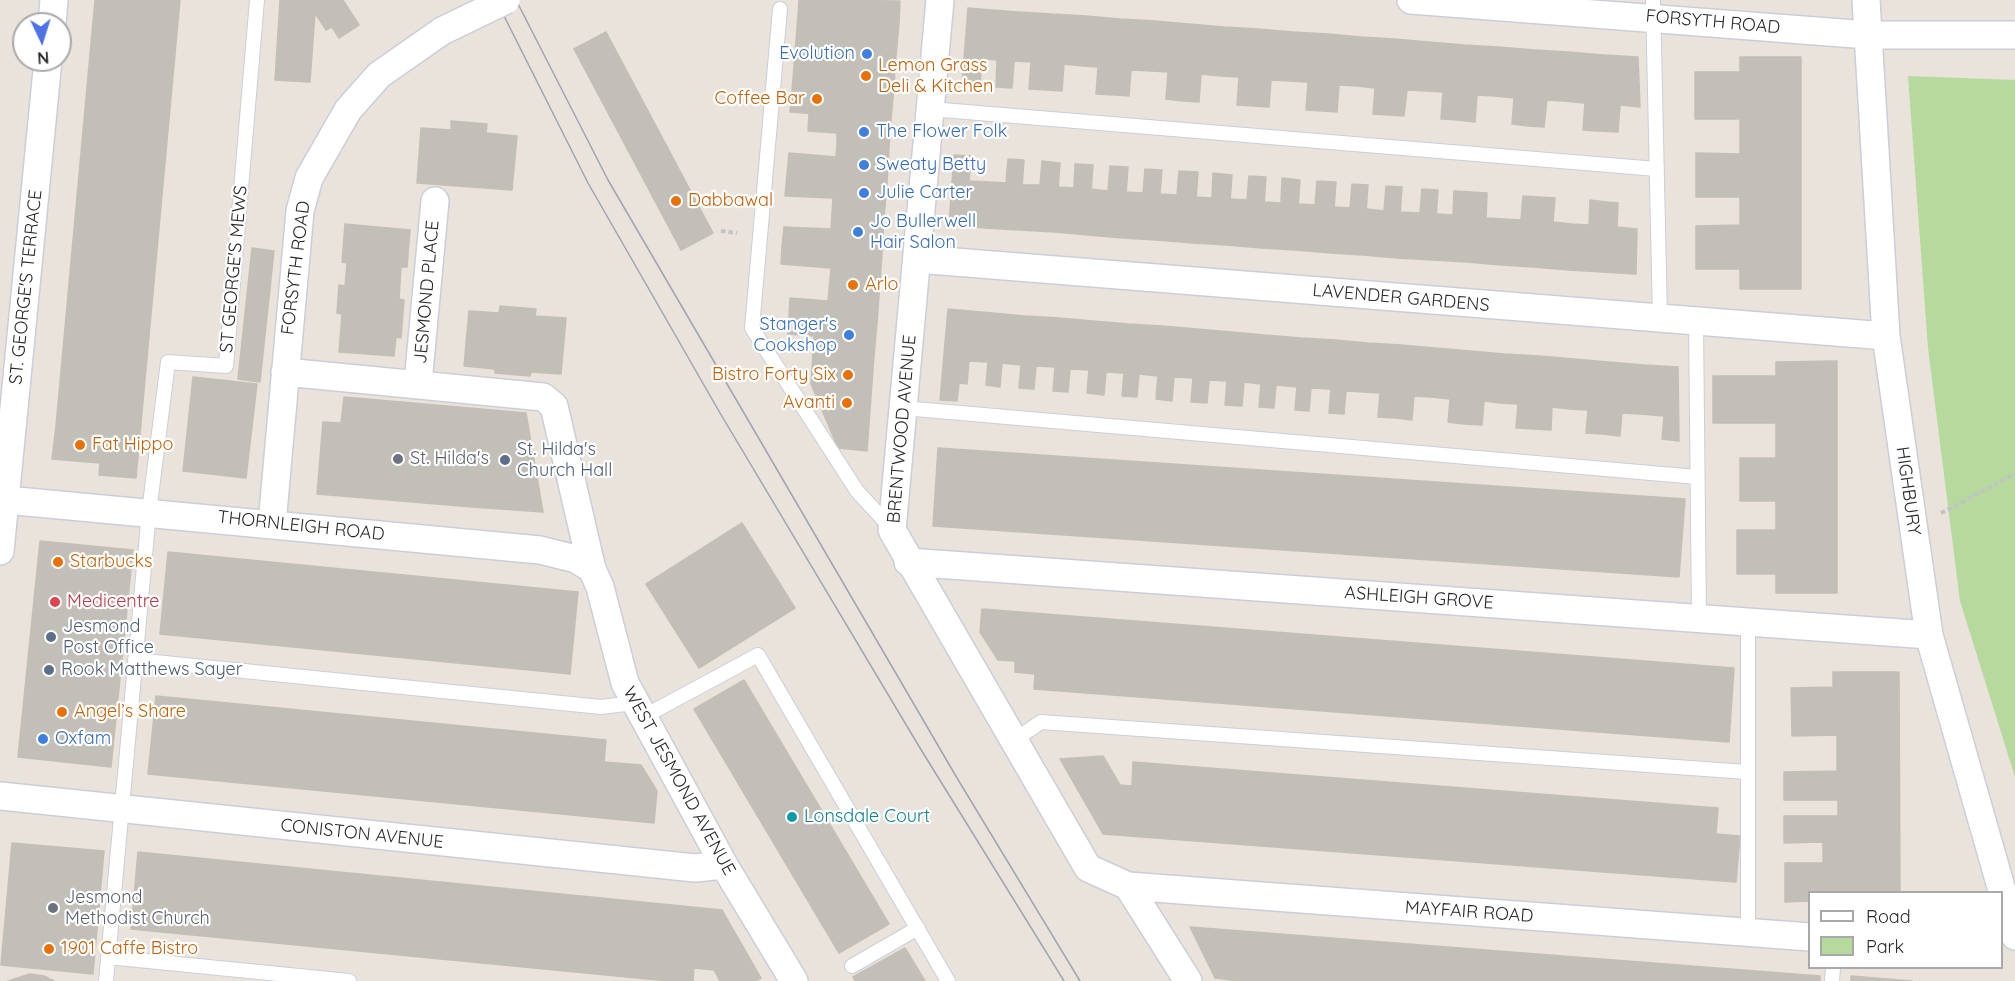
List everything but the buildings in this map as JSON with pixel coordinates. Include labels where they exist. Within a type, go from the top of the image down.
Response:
[{"type":"street","name":"FORSYTH ROAD","points":[[272,524],[300,211],[309,178],[348,110],[379,75],[442,31],[506,0]]},
{"type":"street","name":"BRENTWOOD AVENUE","points":[[940,0],[892,530],[908,562],[1088,868],[1128,886]]},
{"type":"street","name":"FORSYTH ROAD","points":[[1411,0],[1653,8],[1868,35],[2015,35]]},
{"type":"street","name":"HIGHBURY","points":[[1866,0],[1886,336],[1929,635],[2002,891]]},
{"type":"street","name":"ST. GEORGE'S TERRACE","points":[[0,550],[47,72]]},
{"type":"street","name":"JESMOND PLACE","points":[[418,383],[435,201]]},
{"type":"street","name":"LAVENDER GARDENS","points":[[917,259],[1886,336]]},
{"type":"street","name":"WEST JESMOND AVENUE","points":[[285,372],[418,383],[543,397],[554,406],[592,569],[600,587],[625,683],[724,865],[794,981]]},
{"type":"street","name":"THORNLEIGH ROAD","points":[[6,500],[540,550],[576,558],[592,569]]},
{"type":"street","name":"ASHLEIGH GROVE","points":[[908,562],[1929,635]]},
{"type":"street","name":"CONISTON AVENUE","points":[[0,796],[695,868],[724,865]]},
{"type":"street","name":"MAYFAIR ROAD","points":[[1128,886],[1808,937]]},
{"type":"street","points":[[1128,886],[1188,981]]},
{"type":"street","name":"HIGHBURY","points":[[2003,894],[2015,936]]},
{"type":"lane","name":"ST GEORGE'S MEWS","points":[[149,512],[168,362],[226,366],[257,0]]},
{"type":"lane","points":[[1653,8],[1660,318]]},
{"type":"lane","points":[[780,9],[752,328],[856,491],[892,530]]},
{"type":"lane","points":[[930,110],[1657,169]]},
{"type":"lane","points":[[1696,321],[1699,618]]},
{"type":"lane","points":[[903,408],[1697,477]]},
{"type":"lane","points":[[106,981],[149,512]]},
{"type":"lane","points":[[1748,622],[1748,932]]},
{"type":"lane","points":[[135,660],[638,710],[758,655],[948,981]]},
{"type":"lane","points":[[1013,741],[1041,722],[1748,772]]},
{"type":"lane","points":[[852,966],[918,928]]},
{"type":"lane","points":[[108,957],[349,981]]},
{"type":"path","points":[[1912,520],[1931,518],[2015,474]]},
{"type":"green space","points":[[1908,76],[2015,80],[2015,777],[1960,601],[1928,348]]},
{"type":"tram line","points":[[496,0],[588,183],[720,413],[920,748],[1064,981]]},
{"type":"tram line","points":[[516,0],[608,180],[957,778],[1080,981]]},
{"type":"place","name":"Evolution","points":[[867,54]]},
{"type":"place","name":"Lemon Grass Deli & Kitchen","points":[[866,76]]},
{"type":"place","name":"Coffee Bar","points":[[817,99]]},
{"type":"place","name":"The Flower Folk","points":[[864,132]]},
{"type":"place","name":"Sweaty Betty","points":[[864,165]]},
{"type":"place","name":"Julie Carter","points":[[864,193]]},
{"type":"place","name":"Dabbawal","points":[[676,201]]},
{"type":"place","name":"Jo Bullerwell Hair Salon","points":[[858,232]]},
{"type":"place","name":"Arlo","points":[[853,285]]},
{"type":"place","name":"Stanger's Cookshop","points":[[849,335]]},
{"type":"place","name":"Bistro Forty Six","points":[[848,375]]},
{"type":"place","name":"Avanti","points":[[847,403]]},
{"type":"place","name":"Fat Hippo","points":[[80,445]]},
{"type":"place","name":"St. Hilda's","points":[[398,459]]},
{"type":"place","name":"St. Hilda's Church Hall","points":[[505,460]]},
{"type":"place","name":"Starbucks","points":[[58,562]]},
{"type":"place","name":"Medicentre","points":[[55,602]]},
{"type":"place","name":"Jesmond Post Office","points":[[51,637]]},
{"type":"place","name":"Rook Matthews Sayer","points":[[49,670]]},
{"type":"place","name":"Angel’s Share","points":[[62,712]]},
{"type":"place","name":"Oxfam","points":[[43,739]]},
{"type":"place","name":"Lonsdale Court","points":[[792,817]]},
{"type":"place","name":"Jesmond Methodist Church","points":[[53,908]]},
{"type":"place","name":"1901 Caffe Bistro","points":[[49,949]]}]
